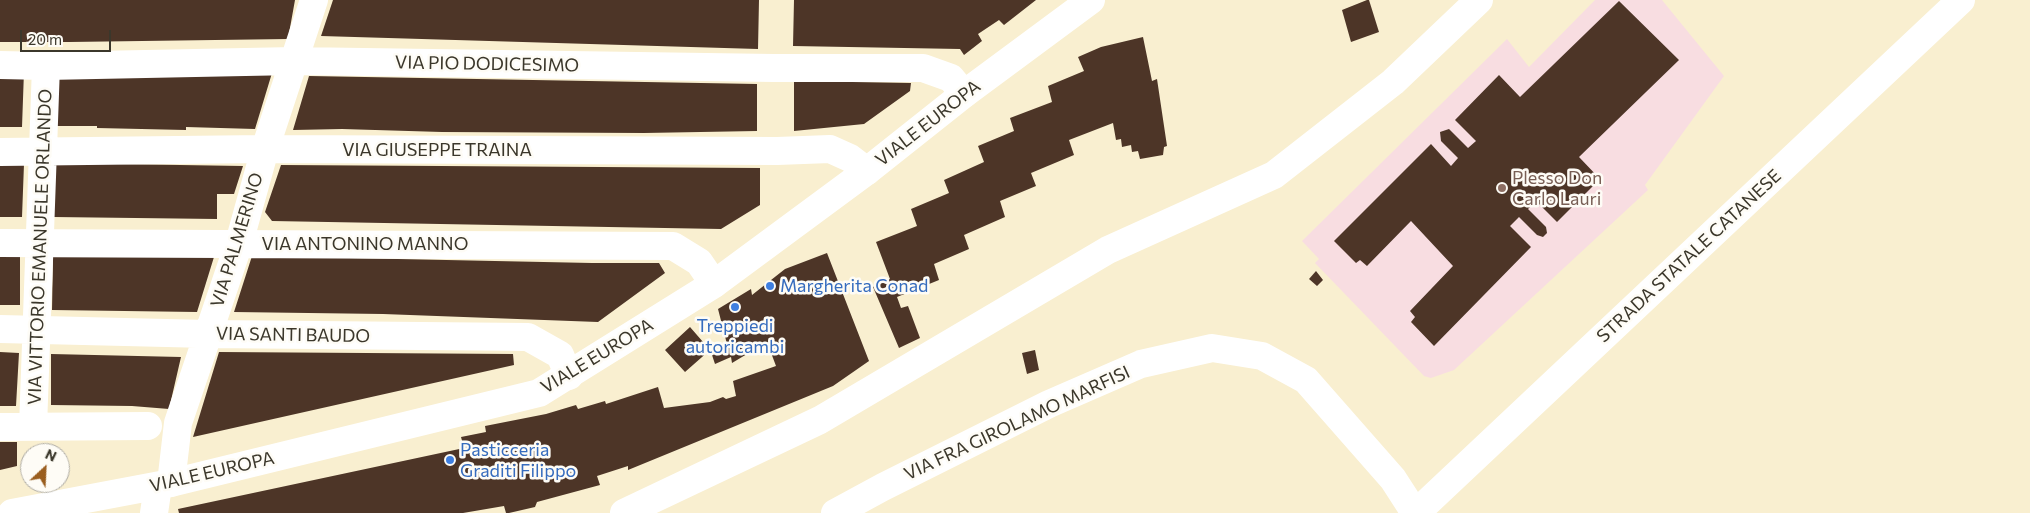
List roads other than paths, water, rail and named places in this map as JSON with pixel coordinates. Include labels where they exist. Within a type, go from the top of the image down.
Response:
[{"type":"street","name":"VIA PALMERINO","points":[[154,513],[164,484],[178,423],[239,243],[265,150],[314,0]]},
{"type":"street","points":[[624,513],[820,420],[1108,250],[1274,175],[1393,82],[1479,0]]},
{"type":"street","name":"STRADA STATALE CATANESE","points":[[1416,513],[1961,0]]},
{"type":"street","name":"VIALE EUROPA","points":[[12,513],[164,484],[539,393],[714,284],[867,171],[1083,2]]},
{"type":"street","name":"VIA PIO DODICESIMO","points":[[0,65],[46,66],[294,61],[774,68],[923,68],[951,78],[964,94]]},
{"type":"street","name":"VIA VITTORIO EMANUELE ORLANDO","points":[[33,427],[46,66]]},
{"type":"street","name":"VIA GIUSEPPE TRAINA","points":[[0,152],[265,150],[777,151],[830,149],[850,158],[867,171]]},
{"type":"street","name":"VIA ANTONINO MANNO","points":[[0,243],[673,246],[699,262],[714,284]]},
{"type":"street","name":"VIA SANTI BAUDO","points":[[0,329],[528,338],[560,355],[569,376]]},
{"type":"street","name":"VIA FRA GIROLAMO MARFISI","points":[[835,513],[883,487],[1066,397],[1142,364],[1212,348],[1262,356],[1306,380],[1393,479],[1416,513]]},
{"type":"street","points":[[0,427],[148,426]]},
{"type":"place","name":"Plesso Don Carlo Lauri","points":[[1502,188]]},
{"type":"place","name":"Margherita Conad","points":[[770,286]]},
{"type":"place","name":"Treppiedi autoricambi","points":[[735,307]]},
{"type":"place","name":"Pasticceria Graditi Filippo","points":[[450,460]]}]
